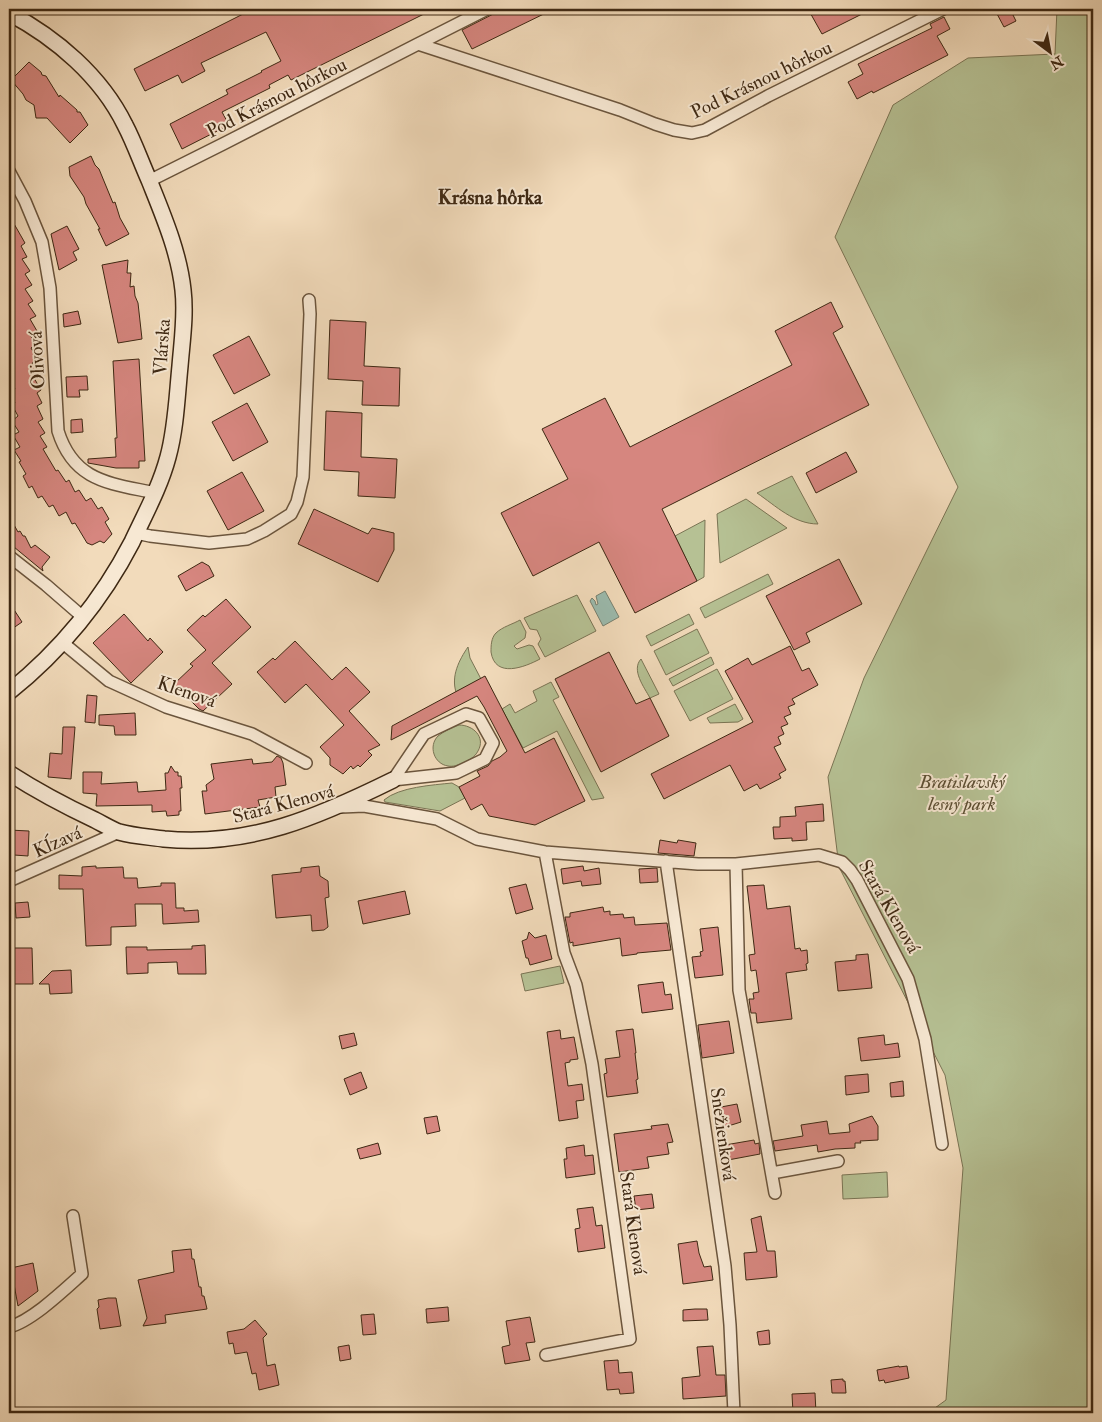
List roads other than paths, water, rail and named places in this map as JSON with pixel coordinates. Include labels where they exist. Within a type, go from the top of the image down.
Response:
[{"type":"street","name":"Pod Krásnou hôrkou","points":[[149,181],[487,9]]},
{"type":"street","name":"Pod Krásnou hôrkou","points":[[418,44],[611,107],[674,130],[692,133],[705,130],[768,96],[943,9]]},
{"type":"street","name":"Vlárska","points":[[9,13],[30,25],[73,58],[97,83],[125,125],[165,221],[179,267],[184,306],[172,438],[168,458],[155,494],[109,582],[84,618],[63,643],[34,672],[9,692]]},
{"type":"street","name":"Olivová","points":[[9,171],[25,201],[42,242],[50,288],[58,431],[61,443],[78,466],[91,476],[107,483],[155,494]]},
{"type":"street","points":[[136,533],[209,543],[247,539],[291,514],[297,502],[303,478],[309,300]]},
{"type":"street","points":[[9,557],[46,585],[84,618]]},
{"type":"street","name":"Klenová","points":[[63,643],[109,680],[166,707],[252,734],[306,763]]},
{"type":"street","points":[[336,808],[393,780],[456,773],[485,759],[493,743],[480,718],[466,714],[424,734],[393,780]]},
{"type":"street","name":"Stará Klenová","points":[[9,773],[66,807],[119,832],[147,837],[182,840],[243,837],[263,833],[336,808],[364,806],[437,819],[477,839],[545,852],[698,864],[736,864],[819,855],[842,862],[850,870],[870,904],[908,979],[924,1039],[942,1144]]},
{"type":"street","name":"Kĺzavá","points":[[9,881],[119,832]]},
{"type":"street","name":"Stará Klenová","points":[[545,852],[564,953],[576,985],[592,1064],[630,1339],[546,1355]]},
{"type":"street","name":"Snežienková","points":[[666,861],[725,1266],[734,1413]]},
{"type":"street","points":[[736,864],[739,990],[776,1193]]},
{"type":"street","points":[[772,1173],[838,1161]]},
{"type":"street","points":[[9,1327],[17,1325],[54,1299],[82,1274],[72,1216]]},
{"type":"district","name":"Krásna hôrka","points":[[490,197]]},
{"type":"park label","name":"Bratislavský lesný park","points":[[962,792]]}]
